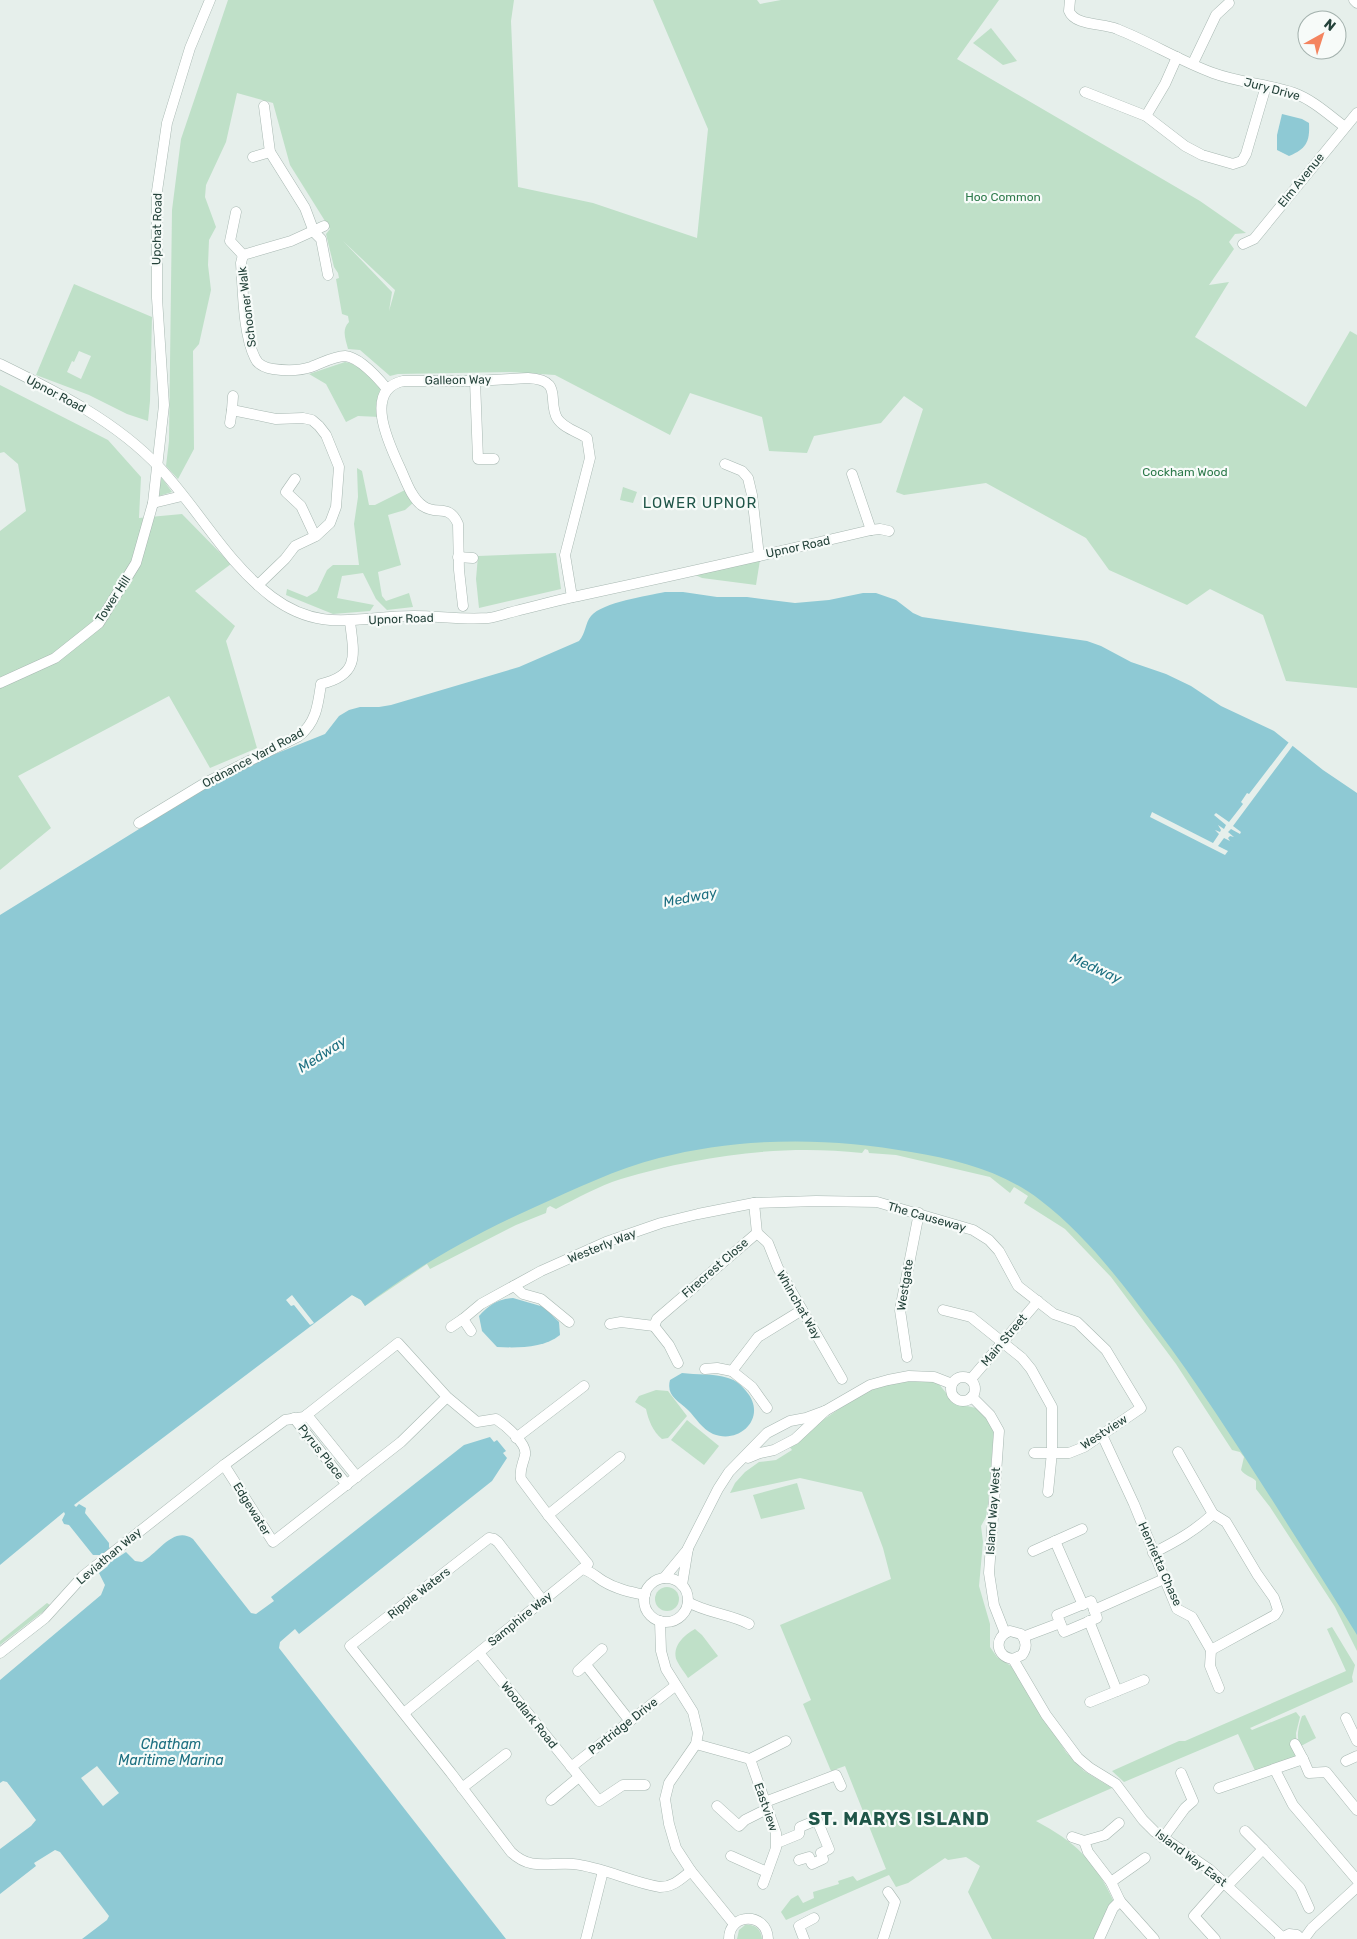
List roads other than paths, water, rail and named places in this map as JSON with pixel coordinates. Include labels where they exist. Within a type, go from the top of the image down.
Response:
[{"type":"street","name":"Upchat Road","points":[[157,465],[164,405],[157,298],[157,191],[168,123],[190,48],[210,0]]},
{"type":"street","name":"Jury Drive","points":[[1070,0],[1069,11],[1077,20],[1112,27],[1212,73],[1234,80],[1258,83],[1286,90],[1301,96],[1319,107],[1344,127]]},
{"type":"street","points":[[1354,0],[1357,3]]},
{"type":"street","points":[[1193,63],[1216,15],[1229,3]]},
{"type":"street","points":[[1146,116],[1165,84],[1177,57]]},
{"type":"street","points":[[1085,92],[1146,116],[1195,152],[1212,159],[1236,164],[1242,161],[1246,154],[1266,86]]},
{"type":"street","points":[[264,106],[270,152],[305,208],[314,232],[321,239],[328,275]]},
{"type":"street","name":"Elm Avenue","points":[[1243,244],[1254,239],[1357,113]]},
{"type":"street","points":[[253,157],[270,152]]},
{"type":"street","name":"Schooner Walk","points":[[236,212],[230,241],[243,255]]},
{"type":"street","name":"Schooner Walk","points":[[243,255],[292,241],[324,226]]},
{"type":"street","name":"Schooner Walk","points":[[243,255],[241,263],[246,321],[250,347],[256,360],[270,369],[298,370],[345,356],[353,358],[361,364],[378,378],[386,389]]},
{"type":"street","name":"Upnor Road","points":[[0,364],[78,405],[116,428],[134,442],[157,465],[232,560],[258,585],[291,609],[320,619],[350,622],[412,616],[489,618],[572,597],[871,530],[889,531]]},
{"type":"street","name":"Galleon Way","points":[[386,389],[394,383],[403,381],[475,381],[528,378],[537,378],[550,386],[554,394],[557,418],[587,438],[590,458],[565,555],[572,597]]},
{"type":"street","points":[[475,381],[478,459],[494,459]]},
{"type":"street","points":[[386,389],[382,407],[383,427],[407,483],[423,507],[444,511],[455,518],[458,524],[458,557],[463,606]]},
{"type":"street","points":[[230,423],[233,396]]},
{"type":"street","points":[[232,410],[276,419],[303,418],[312,420],[326,435],[338,462],[339,480],[333,517],[328,526],[315,536],[295,546],[286,558],[258,585]]},
{"type":"street","points":[[725,464],[742,471],[748,478],[752,495],[758,556]]},
{"type":"street","name":"Tower Hill","points":[[0,683],[55,658],[99,623],[136,563],[153,503],[157,465]]},
{"type":"street","points":[[852,474],[871,530]]},
{"type":"street","points":[[295,479],[286,492],[301,506],[315,536]]},
{"type":"street","points":[[153,503],[182,496]]},
{"type":"street","points":[[458,557],[473,558]]},
{"type":"street","name":"Ordnance Yard Road","points":[[139,822],[205,783],[299,736],[308,729],[317,710],[321,684],[340,677],[351,666],[353,652],[350,622]]},
{"type":"street","name":"The Causeway","points":[[754,1203],[878,1202],[973,1230],[989,1240],[999,1251],[1018,1286],[1054,1314],[1077,1322],[1106,1350],[1141,1408]]},
{"type":"street","name":"Firecrest Close","points":[[654,1326],[657,1319],[757,1233],[754,1203]]},
{"type":"street","name":"Westerly Way","points":[[451,1327],[481,1304],[541,1271],[606,1242],[661,1223],[754,1203]]},
{"type":"street","name":"Westgate","points":[[907,1357],[900,1310],[919,1213]]},
{"type":"street","name":"Whinchat Way","points":[[757,1233],[768,1243],[776,1265],[842,1379]]},
{"type":"street","points":[[514,1286],[523,1294],[541,1299],[569,1322]]},
{"type":"street","name":"Main Street","points":[[970,1379],[1038,1301]]},
{"type":"street","points":[[732,1371],[748,1348],[760,1336],[802,1310]]},
{"type":"street","points":[[943,1310],[971,1317],[1022,1358],[1031,1369],[1052,1407],[1052,1452],[1048,1492]]},
{"type":"street","points":[[463,1319],[472,1331]]},
{"type":"street","points":[[610,1324],[621,1322],[654,1326],[678,1363]]},
{"type":"street","points":[[224,1465],[285,1420],[307,1415],[398,1343],[448,1397],[477,1422],[496,1418],[516,1438],[526,1452],[519,1471],[521,1478],[588,1564],[582,1568]]},
{"type":"street","points":[[705,1369],[718,1368],[732,1371],[752,1387],[767,1408]]},
{"type":"street","points":[[741,1461],[756,1454],[774,1450],[795,1439],[825,1411],[852,1394],[870,1386],[909,1376],[934,1377],[952,1384]]},
{"type":"street","points":[[961,1377],[970,1379],[976,1390],[972,1397],[964,1401],[956,1398],[951,1391],[952,1384],[961,1377]]},
{"type":"street","points":[[516,1438],[584,1386]]},
{"type":"street","name":"Edgewater","points":[[224,1465],[273,1542],[401,1442],[448,1397]]},
{"type":"street","name":"Island Way West","points":[[972,1397],[990,1416],[999,1430],[989,1573],[994,1605],[1005,1633]]},
{"type":"street","name":"Westview","points":[[1034,1453],[1069,1453],[1084,1447],[1141,1408]]},
{"type":"street","points":[[664,1578],[677,1581],[682,1585],[688,1596],[687,1608],[679,1618],[666,1622],[654,1618],[646,1608],[645,1595],[652,1583],[664,1578],[688,1548],[721,1483],[764,1436],[792,1420],[806,1418],[825,1411]]},
{"type":"street","name":"Pyrus Place","points":[[307,1415],[357,1477]]},
{"type":"street","name":"Pyrus Place","points":[[294,1418],[347,1485]]},
{"type":"street","name":"Henrietta Chase","points":[[1102,1435],[1134,1504],[1177,1609],[1192,1617],[1211,1650],[1210,1666],[1219,1688]]},
{"type":"street","points":[[1178,1452],[1213,1514],[1226,1522],[1257,1574],[1274,1598],[1278,1610],[1275,1615],[1211,1650]]},
{"type":"street","points":[[546,1512],[620,1457]]},
{"type":"street","name":"Leviathan Way","points":[[0,1654],[45,1618],[93,1567],[224,1465]]},
{"type":"street","points":[[1153,1552],[1178,1540],[1201,1525],[1213,1514]]},
{"type":"street","points":[[1033,1551],[1082,1529]]},
{"type":"street","name":"Ripple Waters","points":[[404,1713],[350,1646],[489,1538],[498,1542],[543,1601]]},
{"type":"street","points":[[1055,1541],[1083,1604]]},
{"type":"street","points":[[682,1585],[688,1548]]},
{"type":"street","points":[[582,1568],[589,1570],[603,1581],[622,1590],[645,1595]]},
{"type":"street","name":"Samphire Way","points":[[404,1713],[582,1568]]},
{"type":"street","points":[[1094,1610],[1164,1579]]},
{"type":"street","points":[[1091,1601],[1097,1618],[1064,1632],[1058,1615],[1083,1604],[1091,1601]]},
{"type":"street","points":[[688,1602],[749,1624]]},
{"type":"street","points":[[660,1621],[661,1651],[666,1669],[693,1712],[698,1733],[696,1744],[669,1783],[665,1799],[668,1824],[676,1848],[691,1871],[734,1924]]},
{"type":"street","points":[[1089,1621],[1118,1691]]},
{"type":"street","points":[[1023,1637],[1060,1622]]},
{"type":"street","points":[[1005,1633],[1014,1631],[1023,1637],[1026,1646],[1022,1655],[1013,1659]]},
{"type":"street","name":"Island Way East","points":[[1005,1633],[1000,1639],[998,1649],[1004,1656],[1013,1659],[1067,1746],[1090,1768],[1116,1784],[1143,1820],[1163,1838],[1209,1869],[1226,1883],[1281,1938],[1289,1934],[1300,1938],[1357,1886]]},
{"type":"street","points":[[602,1649],[582,1668],[629,1720]]},
{"type":"street","name":"Woodlark Road","points":[[479,1653],[599,1801],[624,1785],[645,1785]]},
{"type":"street","points":[[1090,1702],[1144,1680]]},
{"type":"street","name":"Partridge Drive","points":[[571,1766],[675,1686]]},
{"type":"street","points":[[404,1713],[511,1852],[521,1860],[537,1865],[572,1864],[603,1870],[660,1887],[666,1887],[677,1882],[691,1871]]},
{"type":"street","points":[[1346,1718],[1357,1741]]},
{"type":"street","points":[[696,1744],[750,1759],[786,1741]]},
{"type":"street","points":[[1295,1744],[1309,1773],[1326,1772],[1357,1810]]},
{"type":"street","points":[[462,1788],[506,1754]]},
{"type":"street","points":[[1346,1761],[1357,1756]]},
{"type":"street","name":"Eastview","points":[[750,1759],[776,1833],[777,1843],[763,1884]]},
{"type":"street","points":[[1219,1788],[1303,1759]]},
{"type":"street","points":[[1275,1770],[1293,1806],[1357,1880]]},
{"type":"street","points":[[1163,1838],[1185,1808],[1193,1801],[1182,1773]]},
{"type":"street","points":[[717,1806],[739,1826],[766,1805],[836,1775],[841,1786]]},
{"type":"street","points":[[551,1800],[579,1777]]},
{"type":"street","points":[[777,1843],[799,1834],[800,1827],[817,1820],[833,1847],[821,1853],[822,1859],[812,1864],[810,1856],[799,1860]]},
{"type":"street","points":[[1072,1837],[1084,1842],[1104,1835],[1120,1823]]},
{"type":"street","points":[[1245,1831],[1300,1888],[1308,1908]]},
{"type":"street","points":[[1084,1842],[1098,1867],[1111,1882],[1120,1901],[1154,1939]]},
{"type":"street","points":[[1215,1939],[1194,1916],[1226,1883],[1263,1850]]},
{"type":"street","points":[[730,1856],[767,1872]]},
{"type":"street","points":[[1111,1882],[1145,1858]]},
{"type":"street","points":[[586,1939],[603,1870]]},
{"type":"street","points":[[883,1939],[895,1902],[888,1892]]},
{"type":"street","points":[[1099,1939],[1113,1908],[1120,1901]]},
{"type":"street","points":[[729,1939],[730,1929],[734,1924],[746,1918],[759,1920],[767,1930],[768,1939]]},
{"type":"street","points":[[804,1939],[799,1926],[814,1918]]},
{"type":"water","points":[[1282,114],[1302,119],[1309,123],[1309,135],[1306,144],[1299,151],[1289,156],[1277,150],[1277,135]]},
{"type":"water","points":[[665,592],[683,592],[717,597],[747,597],[795,603],[829,600],[863,593],[876,593],[896,600],[913,613],[922,617],[1087,641],[1101,646],[1131,662],[1166,674],[1191,686],[1221,706],[1274,731],[1323,770],[1357,793],[1357,1635],[1232,1438],[1155,1327],[1116,1276],[1088,1244],[1073,1228],[1040,1200],[1010,1181],[979,1168],[946,1159],[880,1147],[817,1142],[753,1143],[721,1146],[659,1158],[596,1180],[490,1228],[405,1277],[365,1306],[361,1300],[352,1295],[74,1505],[76,1507],[79,1504],[86,1508],[85,1513],[109,1543],[109,1547],[117,1558],[126,1552],[135,1561],[142,1562],[166,1542],[179,1535],[193,1539],[251,1613],[256,1614],[274,1601],[271,1597],[464,1445],[490,1437],[494,1442],[497,1440],[506,1451],[503,1453],[507,1458],[492,1481],[299,1634],[295,1629],[280,1642],[279,1648],[506,1939],[82,1939],[107,1920],[109,1916],[60,1852],[55,1850],[34,1863],[36,1866],[0,1894],[0,1849],[31,1826],[36,1820],[7,1782],[3,1781],[0,1783],[0,1680],[101,1595],[105,1585],[99,1573],[108,1566],[100,1555],[93,1555],[69,1525],[64,1524],[62,1520],[64,1512],[0,1565],[0,915],[207,787],[265,758],[325,734],[339,716],[349,710],[360,707],[391,705],[519,667],[579,641],[589,619],[597,611],[615,603]]},
{"type":"water","points":[[513,1298],[544,1307],[559,1322],[560,1335],[539,1345],[497,1347],[482,1331],[479,1316],[494,1303]]},
{"type":"water","points":[[682,1373],[717,1375],[738,1383],[752,1400],[753,1418],[748,1426],[742,1432],[723,1436],[713,1434],[706,1429],[671,1394],[670,1380]]},
{"type":"district","name":"LOWER UPNOR","points":[[700,503]]},
{"type":"district","name":"ST. MARYS ISLAND","points":[[899,1819]]},
{"type":"park label","name":"Hoo Common","points":[[1003,197]]},
{"type":"park label","name":"Cockham Wood","points":[[1185,472]]},
{"type":"water label","name":"Medway","points":[[690,897]]},
{"type":"water label","name":"Medway","points":[[1096,968]]},
{"type":"water label","name":"Medway","points":[[322,1054]]},
{"type":"water label","name":"Chatham Maritime Marina","points":[[171,1752]]}]
